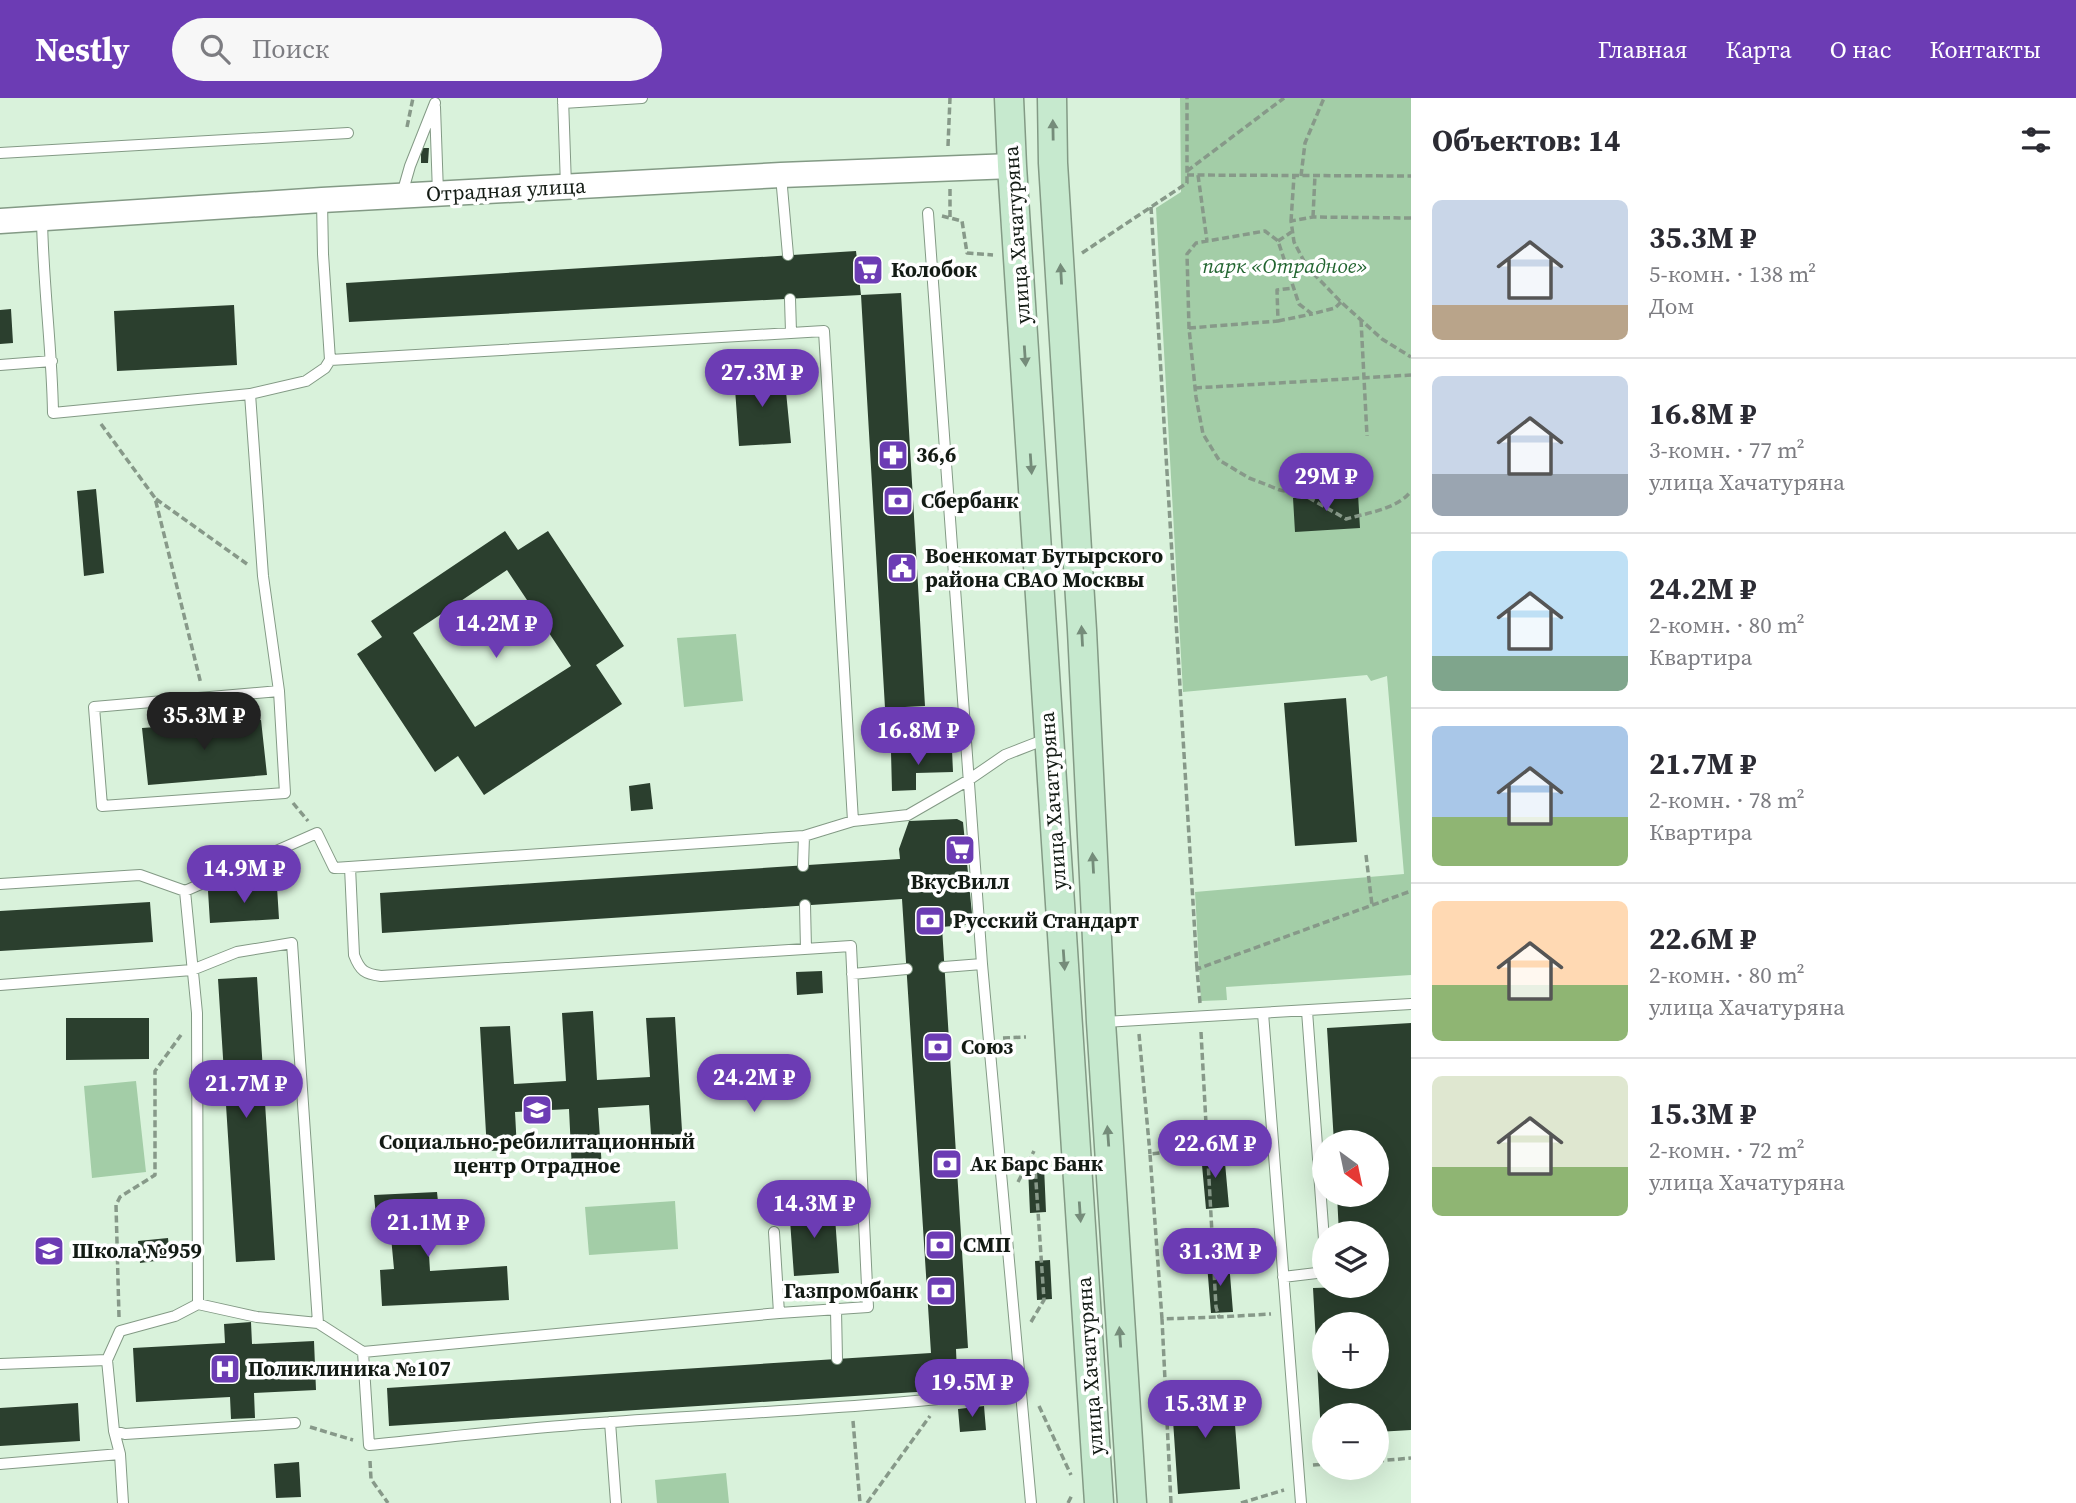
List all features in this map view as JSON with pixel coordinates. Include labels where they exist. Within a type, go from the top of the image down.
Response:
[{"type":"main road","name":"улица Хачатуряна","points":[[1009,98],[1097,1500]]},
{"type":"main road","name":"улица Хачатуряна","points":[[1052,98],[1101,1022],[1132,1503]]},
{"type":"main road","points":[[1012,166],[1054,163]]},
{"type":"street","name":"Отрадная улица","points":[[0,221],[781,175],[1012,166]]},
{"type":"lane","points":[[566,187],[563,100],[642,98]]},
{"type":"lane","points":[[435,100],[439,194]]},
{"type":"lane","points":[[401,196],[435,100]]},
{"type":"lane","points":[[0,153],[348,133]]},
{"type":"lane","points":[[781,175],[788,256]]},
{"type":"lane","points":[[42,218],[53,413],[250,394],[306,381],[325,368],[330,360],[322,200]]},
{"type":"lane","points":[[928,213],[967,781],[1031,1503]]},
{"type":"lane","points":[[790,299],[791,332]]},
{"type":"lane","points":[[330,360],[824,331],[853,821]]},
{"type":"lane","points":[[0,365],[52,361]]},
{"type":"lane","points":[[250,394],[263,576],[279,691],[285,793],[102,806],[94,707],[279,691]]},
{"type":"lane","points":[[0,884],[140,875],[185,891],[317,833],[334,868],[804,836],[853,821],[908,815],[967,781],[1004,755],[1049,737]]},
{"type":"lane","points":[[803,866],[804,836]]},
{"type":"lane","points":[[123,1503],[120,1454],[114,1431],[107,1360],[120,1331],[175,1316],[198,1304],[257,1317],[318,1323],[363,1352],[868,1307],[851,946],[381,976],[366,974],[358,967],[354,955],[350,867]]},
{"type":"lane","points":[[185,891],[197,1013],[198,1304]]},
{"type":"lane","points":[[805,905],[806,949]]},
{"type":"lane","points":[[0,985],[192,970],[237,951],[292,943],[318,1323]]},
{"type":"lane","points":[[944,967],[982,964]]},
{"type":"lane","points":[[852,974],[907,969]]},
{"type":"lane","points":[[1101,1022],[1411,1004]]},
{"type":"lane","points":[[1307,1010],[1323,1221]]},
{"type":"lane","points":[[1263,1013],[1301,1503]]},
{"type":"lane","points":[[774,1232],[779,1313]]},
{"type":"lane","points":[[1283,1276],[1312,1273]]},
{"type":"lane","points":[[836,1310],[837,1359]]},
{"type":"lane","points":[[363,1352],[369,1445],[840,1402],[852,1407],[1021,1390]]},
{"type":"lane","points":[[0,1364],[107,1360]]},
{"type":"lane","points":[[610,1422],[616,1503]]},
{"type":"lane","points":[[114,1431],[125,1434],[295,1423]]},
{"type":"lane","points":[[0,1464],[120,1454]]},
{"type":"path","points":[[948,133],[950,98]]},
{"type":"path","points":[[1080,254],[1187,183],[1187,98]]},
{"type":"path","points":[[1187,173],[1284,98]]},
{"type":"path","points":[[1301,176],[1305,143],[1324,98]]},
{"type":"path","points":[[1187,173],[1411,176]]},
{"type":"path","points":[[1198,175],[1207,241]]},
{"type":"path","points":[[1313,217],[1315,175]]},
{"type":"path","points":[[1294,176],[1291,221],[1294,243],[1307,267],[1382,339],[1411,357]]},
{"type":"path","points":[[1151,206],[1216,1307],[1219,1317]]},
{"type":"path","points":[[928,213],[962,221],[967,253],[995,255]]},
{"type":"path","points":[[1291,221],[1313,217],[1411,218]]},
{"type":"path","points":[[1312,314],[1299,304],[1278,241],[1265,231],[1196,243],[1187,254],[1189,328],[1203,434],[1219,460],[1249,478],[1280,490],[1304,495],[1346,519],[1384,508],[1406,498],[1411,491]]},
{"type":"path","points":[[1278,241],[1293,231]]},
{"type":"path","points":[[1278,321],[1277,290],[1294,288]]},
{"type":"path","points":[[1189,328],[1278,321],[1335,308],[1341,302]]},
{"type":"path","points":[[1361,320],[1367,436]]},
{"type":"path","points":[[1195,388],[1411,375]]},
{"type":"path","points":[[89,408],[155,498],[263,576]]},
{"type":"path","points":[[155,498],[205,698]]},
{"type":"path","points":[[285,793],[317,833]]},
{"type":"path","points":[[1366,855],[1372,905]]},
{"type":"path","points":[[1197,969],[1411,891]]},
{"type":"path","points":[[120,1331],[116,1205],[120,1197],[155,1175],[155,1071],[197,1013]]},
{"type":"path","points":[[1139,1028],[1162,1319],[1171,1503]]},
{"type":"path","points":[[989,1039],[1026,1037]]},
{"type":"path","points":[[1150,1154],[1202,1149],[1208,1154]]},
{"type":"path","points":[[1035,1167],[1044,1300]]},
{"type":"path","points":[[1162,1319],[1271,1314]]},
{"type":"path","points":[[1035,1398],[1076,1486],[1068,1503]]},
{"type":"path","points":[[867,1503],[941,1400]]},
{"type":"path","points":[[852,1407],[860,1503]]},
{"type":"path","points":[[295,1423],[369,1445],[371,1479],[388,1503]]},
{"type":"path","points":[[1389,1460],[1411,1458]]},
{"type":"path","points":[[1298,1462],[1312,1465]]},
{"type":"path","points":[[1241,1503],[1300,1486]]},
{"type":"green space","name":"парк «Отрадное»","points":[[1180,98],[1411,98],[1411,975],[1226,987],[1227,1000],[1201,1001],[1195,892],[1404,874],[1387,676],[1371,681],[1367,675],[1183,692],[1156,208],[1181,192]]},
{"type":"green space","points":[[736,634],[743,701],[684,707],[677,638]]},
{"type":"green space","points":[[136,1081],[146,1172],[92,1178],[84,1086]]},
{"type":"green space","points":[[675,1201],[678,1249],[589,1255],[585,1207]]},
{"type":"green space","points":[[726,1473],[729,1503],[657,1503],[655,1480]]},
{"type":"building","points":[[421,148],[429,148],[428,163],[421,163]]},
{"type":"building","points":[[856,251],[861,295],[349,322],[346,283]]},
{"type":"building","points":[[901,293],[925,706],[885,708],[861,295]]},
{"type":"building","points":[[234,305],[237,365],[117,371],[114,311]]},
{"type":"building","points":[[11,309],[13,343],[0,344],[0,310]]},
{"type":"building","points":[[784,371],[791,443],[739,446],[734,374]]},
{"type":"building","points":[[96,489],[104,573],[84,576],[77,491]]},
{"type":"building","points":[[1358,494],[1360,528],[1295,532],[1293,498]]},
{"type":"building","points":[[505,531],[518,550],[548,531],[624,646],[596,665],[622,704],[484,795],[458,756],[435,772],[357,654],[382,637],[371,621]],"holes":[[[507,570],[571,666],[475,727],[413,633]]]},
{"type":"building","points":[[1346,698],[1357,842],[1295,846],[1284,703]]},
{"type":"building","points":[[261,720],[267,775],[148,785],[142,728]]},
{"type":"building","points":[[952,750],[953,772],[916,773],[916,790],[892,791],[891,752]]},
{"type":"building","points":[[650,783],[653,809],[631,811],[629,786]]},
{"type":"building","points":[[957,819],[963,822],[973,924],[942,927],[968,1348],[956,1349],[957,1375],[932,1377],[932,1391],[389,1426],[387,1388],[931,1353],[902,899],[382,933],[380,893],[900,859],[899,849],[909,821]]},
{"type":"building","points":[[277,887],[279,919],[210,923],[208,891]]},
{"type":"building","points":[[150,902],[153,942],[0,951],[0,911]]},
{"type":"building","points":[[822,971],[823,993],[797,995],[796,972]]},
{"type":"building","points":[[257,977],[275,1260],[236,1262],[218,979]]},
{"type":"building","points":[[593,1011],[597,1080],[650,1077],[646,1018],[675,1017],[683,1147],[652,1149],[649,1105],[598,1108],[602,1169],[572,1171],[569,1109],[515,1112],[517,1150],[487,1151],[480,1027],[510,1026],[514,1084],[566,1081],[562,1013]]},
{"type":"building","points":[[66,1018],[149,1018],[149,1059],[66,1060]]},
{"type":"building","points":[[1411,1023],[1411,1430],[1389,1431],[1389,1403],[1319,1403],[1318,1389],[1389,1389],[1389,1312],[1314,1312],[1314,1298],[1389,1298],[1389,1221],[1338,1221],[1338,1208],[1390,1208],[1390,1130],[1333,1130],[1327,1028]]},
{"type":"building","points":[[1224,1152],[1229,1207],[1206,1209],[1201,1154]]},
{"type":"building","points":[[1044,1166],[1046,1212],[1030,1213],[1028,1167]]},
{"type":"building","points":[[437,1192],[440,1221],[427,1222],[430,1271],[507,1266],[509,1300],[382,1306],[380,1270],[394,1269],[390,1226],[377,1227],[374,1195]]},
{"type":"building","points":[[834,1203],[839,1273],[794,1276],[789,1206]]},
{"type":"building","points":[[168,1238],[170,1259],[140,1263],[138,1241]]},
{"type":"building","points":[[1050,1260],[1052,1299],[1037,1300],[1035,1261]]},
{"type":"building","points":[[1229,1262],[1233,1312],[1211,1313],[1207,1264]]},
{"type":"building","name":"Поликлиника №107","points":[[251,1322],[252,1344],[314,1341],[316,1390],[254,1393],[255,1418],[231,1419],[230,1397],[136,1402],[133,1348],[225,1343],[224,1324]]},
{"type":"building","points":[[1232,1386],[1240,1489],[1178,1494],[1171,1391]]},
{"type":"building","points":[[78,1403],[80,1441],[0,1446],[0,1408]]},
{"type":"building","points":[[984,1406],[986,1430],[960,1432],[958,1409]]},
{"type":"building","points":[[299,1462],[301,1497],[276,1498],[274,1464]]},
{"type":"place","name":"Колобок","points":[[868,270]]},
{"type":"place","name":"36,6","points":[[893,455]]},
{"type":"place","name":"Сбербанк","points":[[898,501]]},
{"type":"place","name":"Военкомат Бутырского района СВАО Москвы","points":[[902,568]]},
{"type":"place","name":"ВкусВилл","points":[[960,850]]},
{"type":"place","name":"Русский Стандарт","points":[[930,921]]},
{"type":"place","name":"Союз","points":[[938,1047]]},
{"type":"place","name":"Социально-ребилитационный центр Отрадное","points":[[537,1110]]},
{"type":"place","name":"Ак Барс Банк","points":[[947,1164]]},
{"type":"place","name":"СМП","points":[[940,1245]]},
{"type":"place","name":"Школа №959","points":[[49,1251]]},
{"type":"place","name":"Газпромбанк","points":[[941,1291]]},
{"type":"place","name":"Поликлиника №107","points":[[225,1369]]}]
